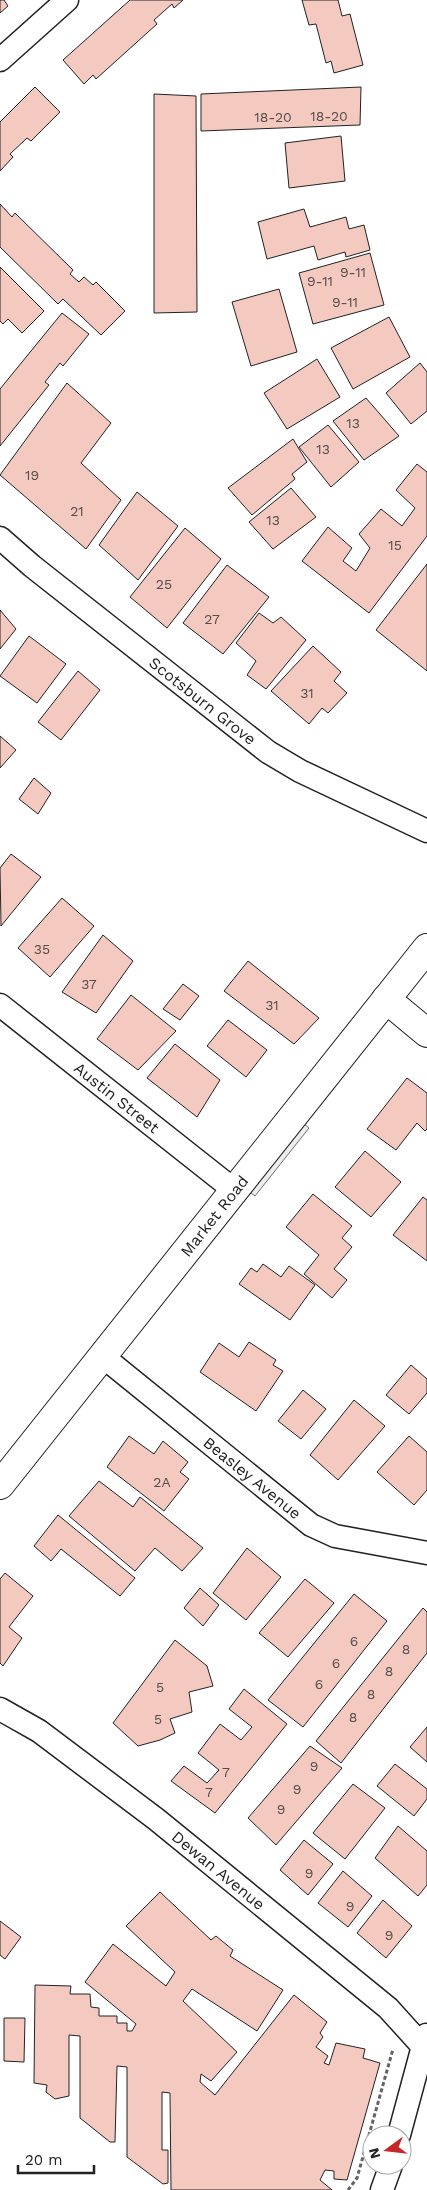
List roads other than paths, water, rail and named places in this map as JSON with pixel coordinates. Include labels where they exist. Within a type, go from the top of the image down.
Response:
[{"type":"street","points":[[0,60],[67,0]]},
{"type":"street","name":"Scotsburn Grove","points":[[0,538],[32,566],[268,752],[300,771],[427,831]]},
{"type":"street","name":"Market Road","points":[[0,1485],[101,1355],[427,948]]},
{"type":"street","points":[[386,999],[427,1033]]},
{"type":"street","name":"Austin Street","points":[[0,1005],[234,1190]]},
{"type":"street","name":"Beasley Avenue","points":[[101,1355],[311,1525],[335,1536],[427,1553]]},
{"type":"street","name":"Dewan Avenue","points":[[0,1709],[39,1730],[156,1819],[388,2008],[426,2044]]},
{"type":"street","points":[[402,2125],[417,2064],[426,2044]]},
{"type":"street","points":[[382,2190],[387,2175]]}]
